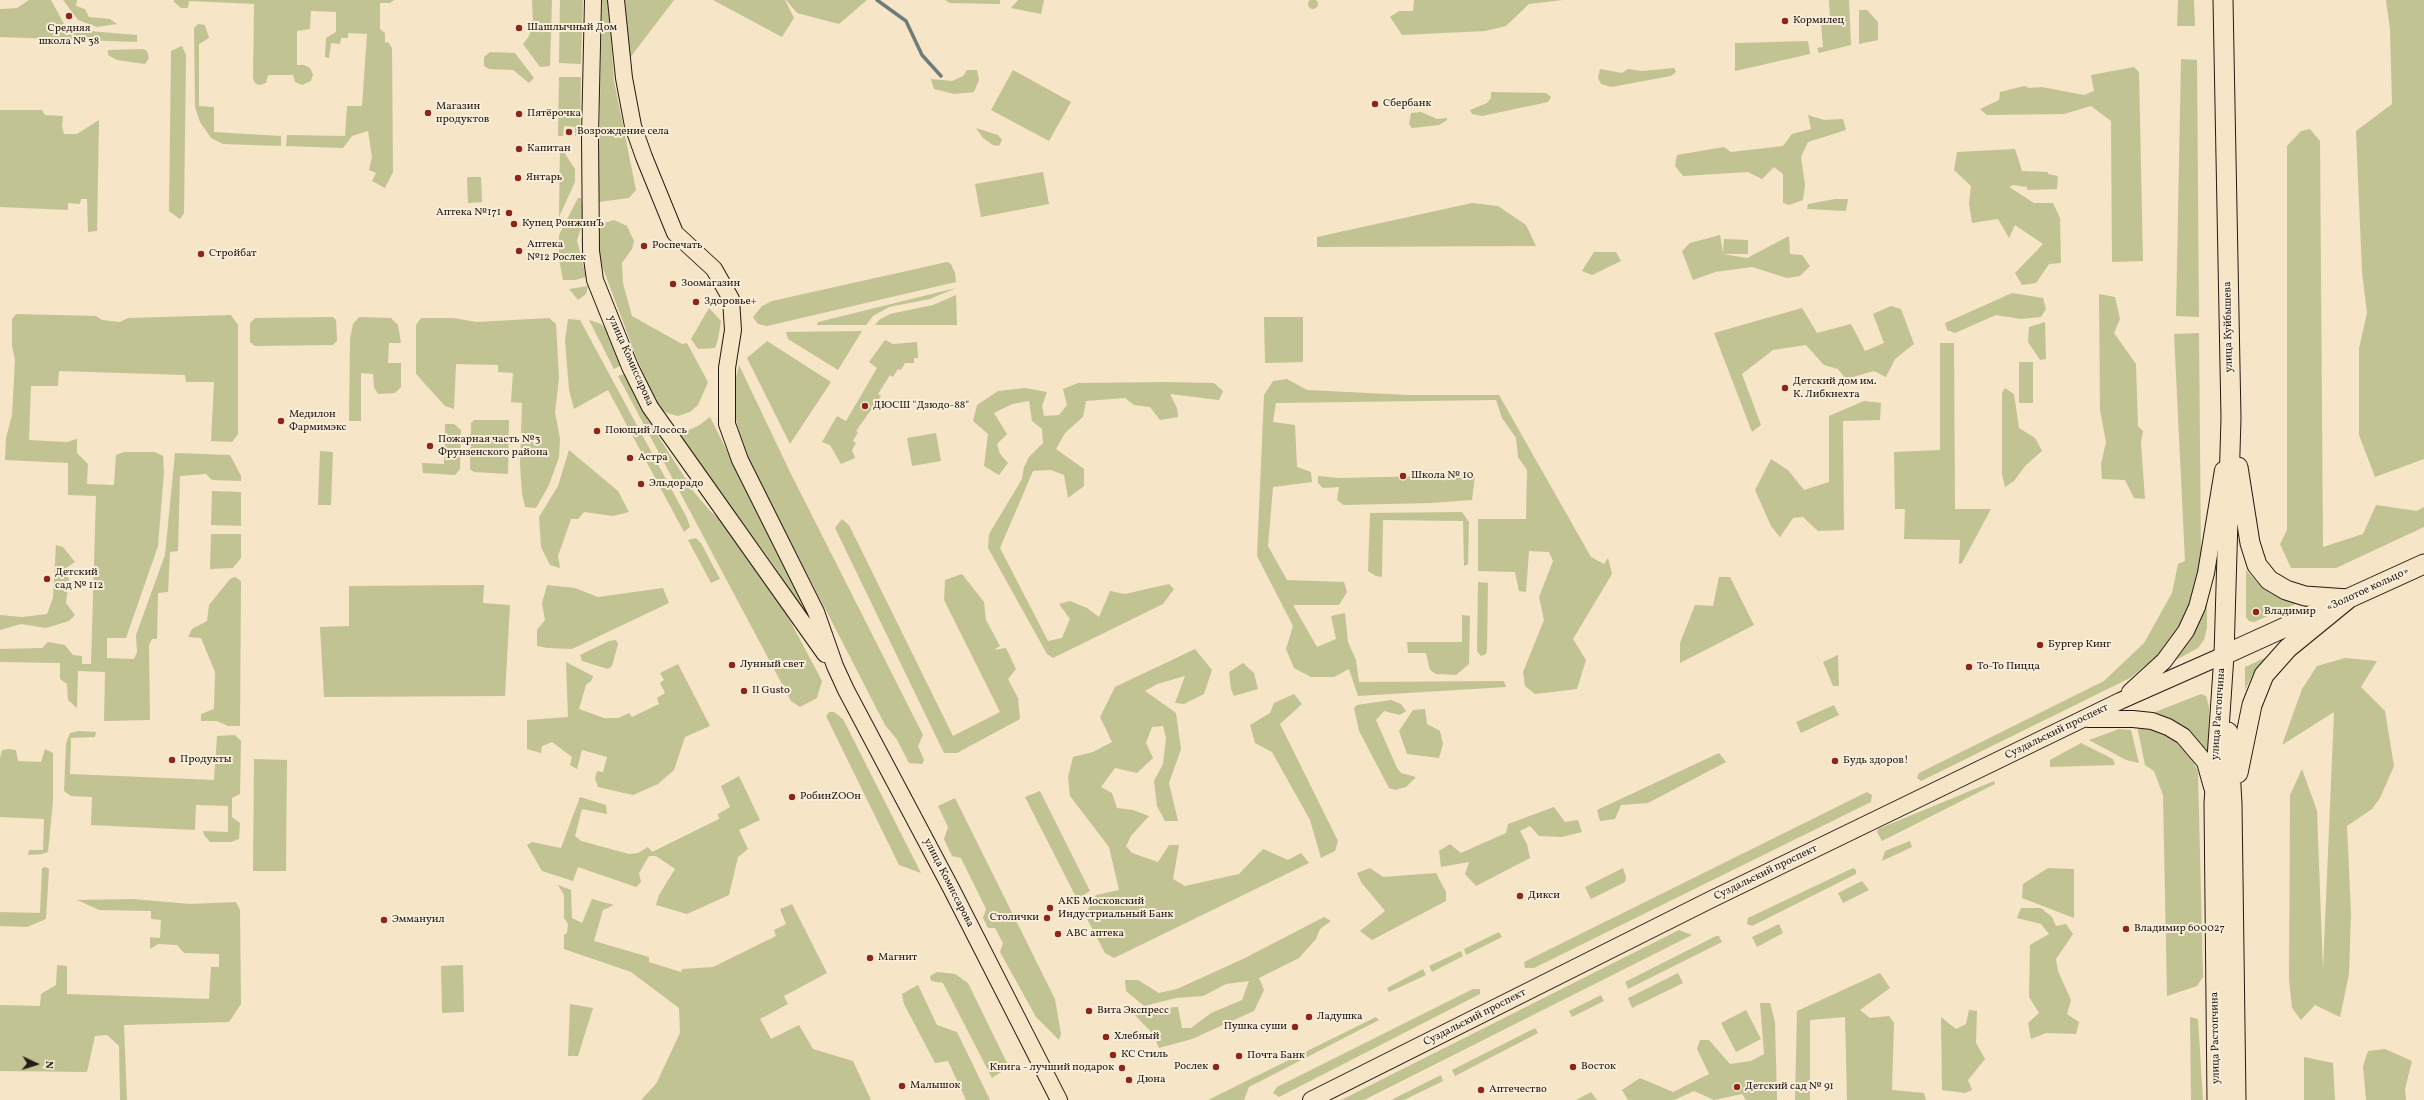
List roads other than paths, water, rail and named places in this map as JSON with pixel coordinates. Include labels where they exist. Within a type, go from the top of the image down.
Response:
[{"type":"highway","name":"улица Куйбышева","points":[[2223,0],[2231,418],[2224,654]]},
{"type":"highway","points":[[2231,418],[2250,543],[2257,565],[2269,580],[2286,590],[2305,596],[2348,599]]},
{"type":"highway","name":"«Золотое кольцо»","points":[[2224,654],[2424,564]]},
{"type":"highway","points":[[2223,804],[2245,735],[2252,705],[2264,675],[2288,648],[2348,599]]},
{"type":"highway","name":"улица Растопчина","points":[[2224,654],[2221,680],[2223,804],[2236,1100]]},
{"type":"highway","name":"улица Растопчина","points":[[2217,1100],[2223,804]]},
{"type":"main road","name":"улица Комиссарова","points":[[593,0],[590,135],[591,251],[595,280],[630,367],[650,407],[835,666]]},
{"type":"main road","name":"улица Комиссарова","points":[[616,0],[624,78],[633,126],[644,157],[675,233],[714,270],[731,299],[733,330],[727,368],[727,424],[740,460],[816,612],[835,666],[1059,1100]]},
{"type":"main road","points":[[2120,701],[2164,661],[2186,631],[2196,607],[2206,573],[2231,418]]},
{"type":"main road","name":"Суздальский проспект","points":[[1311,1100],[1698,906],[2120,701],[2224,654]]},
{"type":"main road","points":[[2083,720],[2133,719],[2152,721],[2168,727],[2183,736],[2204,762],[2223,804]]},
{"type":"waterway","points":[[877,0],[906,21],[922,55],[941,76]]},
{"type":"place","name":"Средняя школа № 38","points":[[69,16]]},
{"type":"place","name":"Кормилец","points":[[1785,21]]},
{"type":"place","name":"Шашлычный Дом","points":[[519,28]]},
{"type":"place","name":"Сбербанк","points":[[1375,104]]},
{"type":"place","name":"Магазин продуктов","points":[[428,113]]},
{"type":"place","name":"Пятёрочка","points":[[519,114]]},
{"type":"place","name":"Возрождение села","points":[[569,132]]},
{"type":"place","name":"Капитан","points":[[519,149]]},
{"type":"place","name":"Янтарь","points":[[518,178]]},
{"type":"place","name":"Аптека №171","points":[[509,213]]},
{"type":"place","name":"Купец РонжинЪ","points":[[514,224]]},
{"type":"place","name":"Роспечать","points":[[644,246]]},
{"type":"place","name":"Аптека №12 Рослек","points":[[519,251]]},
{"type":"place","name":"Стройбат","points":[[201,254]]},
{"type":"place","name":"Зоомагазин","points":[[673,284]]},
{"type":"place","name":"Здоровье+","points":[[696,302]]},
{"type":"place","name":"Детский дом им. К. Либкнехта","points":[[1785,388]]},
{"type":"place","name":"ДЮСШ \"Дзюдо-88\"","points":[[865,406]]},
{"type":"place","name":"Медилон Фармимэкс","points":[[281,421]]},
{"type":"place","name":"Поющий Лосось","points":[[597,431]]},
{"type":"place","name":"Пожарная часть №3 Фрунзенского района","points":[[430,446]]},
{"type":"place","name":"Астра","points":[[630,458]]},
{"type":"place","name":"Школа № 10","points":[[1403,476]]},
{"type":"place","name":"Эльдорадо","points":[[641,484]]},
{"type":"place","name":"Детский сад № 112","points":[[47,579]]},
{"type":"place","name":"Владимир","points":[[2256,612]]},
{"type":"place","name":"Бургер Кинг","points":[[2040,645]]},
{"type":"place","name":"Лунный свет","points":[[732,665]]},
{"type":"place","name":"То-То Пицца","points":[[1969,667]]},
{"type":"place","name":"Il Gusto","points":[[744,691]]},
{"type":"place","name":"Продукты","points":[[172,760]]},
{"type":"place","name":"Будь здоров!","points":[[1835,761]]},
{"type":"place","name":"РобинZOOн","points":[[792,797]]},
{"type":"place","name":"Дикси","points":[[1520,896]]},
{"type":"place","name":"АКБ Московский Индустриальный Банк","points":[[1050,908]]},
{"type":"place","name":"Столички","points":[[1047,918]]},
{"type":"place","name":"Эммануил","points":[[384,920]]},
{"type":"place","name":"Владимир 600027","points":[[2126,929]]},
{"type":"place","name":"ABC аптека","points":[[1058,934]]},
{"type":"place","name":"Магнит","points":[[870,958]]},
{"type":"place","name":"Вита Экспресс","points":[[1089,1011]]},
{"type":"place","name":"Ладушка","points":[[1309,1017]]},
{"type":"place","name":"Пушка суши","points":[[1295,1027]]},
{"type":"place","name":"Хлебный","points":[[1106,1037]]},
{"type":"place","name":"КС Стиль","points":[[1113,1055]]},
{"type":"place","name":"Почта Банк","points":[[1239,1056]]},
{"type":"place","name":"Рослек","points":[[1216,1067]]},
{"type":"place","name":"Восток","points":[[1573,1067]]},
{"type":"place","name":"Книга - лучший подарок","points":[[1122,1068]]},
{"type":"place","name":"Дюна","points":[[1129,1080]]},
{"type":"place","name":"Малышок","points":[[902,1086]]},
{"type":"place","name":"Детский сад № 91","points":[[1737,1087]]},
{"type":"place","name":"Аптечество","points":[[1481,1090]]}]
